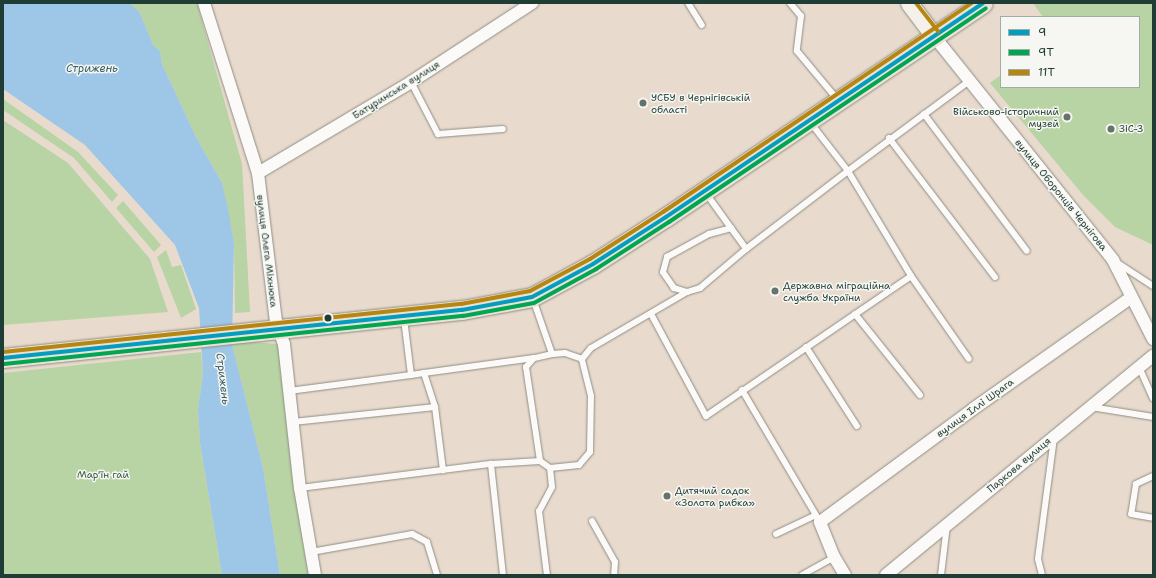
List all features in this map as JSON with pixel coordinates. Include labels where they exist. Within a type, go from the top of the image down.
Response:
[{"type":"main road","name":"вулиця Оборонців Чернігова","points":[[909,3],[933,35]]},
{"type":"main road","points":[[3,358],[248,334],[510,303],[532,297],[593,264],[705,191],[840,102],[933,35],[983,3]]},
{"type":"street","name":"Батуринська вулиця","points":[[258,173],[411,82],[532,3]]},
{"type":"street","name":"вулиця Олега Міхнюка","points":[[208,5],[258,173],[279,330],[284,344],[300,488],[315,575]]},
{"type":"street","name":"вулиця Оборонців Чернігова","points":[[933,35],[1113,260],[1153,339]]},
{"type":"street","name":"вулиця Іллі Шрага","points":[[818,518],[1132,297]]},
{"type":"street","name":"Паркова вулиця","points":[[886,575],[1055,434],[1153,356]]},
{"type":"street","points":[[818,518],[834,557],[846,575]]},
{"type":"lane","points":[[688,3],[702,24]]},
{"type":"lane","points":[[790,3],[801,16],[797,51],[840,102]]},
{"type":"lane","points":[[582,359],[591,348],[652,314],[687,292],[700,288],[746,249],[889,138],[969,81]]},
{"type":"lane","points":[[411,82],[438,134],[503,129]]},
{"type":"lane","points":[[924,114],[1027,251]]},
{"type":"lane","points":[[810,122],[848,171],[911,276],[969,359]]},
{"type":"lane","points":[[889,138],[995,277]]},
{"type":"lane","points":[[705,191],[746,249]]},
{"type":"lane","points":[[687,292],[674,288],[663,272],[667,257],[709,234],[730,228]]},
{"type":"lane","points":[[1113,260],[1153,286]]},
{"type":"lane","points":[[652,314],[706,416],[911,276]]},
{"type":"lane","points":[[532,297],[552,354]]},
{"type":"lane","points":[[855,314],[920,395]]},
{"type":"lane","points":[[404,316],[412,375]]},
{"type":"lane","points":[[806,347],[857,426]]},
{"type":"lane","points":[[289,391],[534,358],[552,354],[565,353],[582,359]]},
{"type":"lane","points":[[534,358],[526,367],[540,461]]},
{"type":"lane","points":[[300,488],[491,464],[540,461],[550,468],[579,465],[590,452],[591,396],[582,359]]},
{"type":"lane","points":[[1139,367],[1153,398]]},
{"type":"lane","points":[[424,373],[435,407],[443,470]]},
{"type":"lane","points":[[742,390],[818,518],[776,534]]},
{"type":"lane","points":[[293,422],[435,407]]},
{"type":"lane","points":[[1089,407],[1153,417]]},
{"type":"lane","points":[[1042,575],[1038,559],[1055,434]]},
{"type":"lane","points":[[491,464],[503,575]]},
{"type":"lane","points":[[547,575],[539,511],[552,487],[550,468]]},
{"type":"lane","points":[[1153,476],[1136,484],[1131,514],[1153,518]]},
{"type":"lane","points":[[592,521],[615,562],[614,575]]},
{"type":"lane","points":[[941,575],[947,525]]},
{"type":"lane","points":[[311,552],[412,534],[427,542],[437,575]]},
{"type":"lane","points":[[802,575],[834,557]]},
{"type":"green space","points":[[130,3],[197,3],[242,164],[250,312],[235,313],[234,244],[222,183],[196,137],[162,64],[160,51],[153,45],[140,13]]},
{"type":"green space","points":[[1033,3],[1153,3],[1153,245],[1115,227],[1083,195],[990,83],[1000,76],[1000,88],[1140,88],[1140,16],[1042,16]]},
{"type":"green space","points":[[3,99],[78,152],[118,195],[112,202],[74,158],[3,110]]},
{"type":"green space","points":[[3,120],[68,163],[150,259],[168,312],[3,325]]},
{"type":"green space","points":[[123,201],[161,245],[154,252],[116,208]]},
{"type":"green space","points":[[166,250],[172,267],[181,265],[196,309],[181,318],[157,257]]},
{"type":"green space","points":[[251,342],[278,344],[296,497],[308,575],[280,575],[263,468],[232,344]]},
{"type":"green space","name":"Мар'їн гай","points":[[201,352],[203,374],[198,409],[200,443],[222,575],[3,575],[3,373]]},
{"type":"water","name":"Стрижень","points":[[3,3],[130,3],[140,13],[153,45],[160,51],[162,64],[196,137],[222,183],[227,204],[234,244],[232,344],[263,468],[280,575],[222,575],[200,443],[198,409],[203,374],[199,308],[175,245],[85,145],[3,89]]},
{"type":"transit line","name":"11Т","points":[[916,3],[938,31]]},
{"type":"transit line","name":"11Т","points":[[3,352],[461,304],[530,291],[590,259],[663,212],[972,3]]},
{"type":"transit line","name":"9","points":[[3,358],[462,310],[532,297],[593,264],[666,217],[983,3]]},
{"type":"transit line","name":"9Т","points":[[4,364],[463,316],[534,303],[596,269],[669,222],[986,8]]},
{"type":"place","name":"УСБУ в Чернігівській області","points":[[643,103]]},
{"type":"place","name":"Військово-історичний музей","points":[[1067,117]]},
{"type":"place","name":"ЗіС-3","points":[[1111,129]]},
{"type":"place","name":"Державна міграційна служба України","points":[[775,291]]},
{"type":"place","name":"Дитячий садок «Золота рибка»","points":[[667,496]]}]
